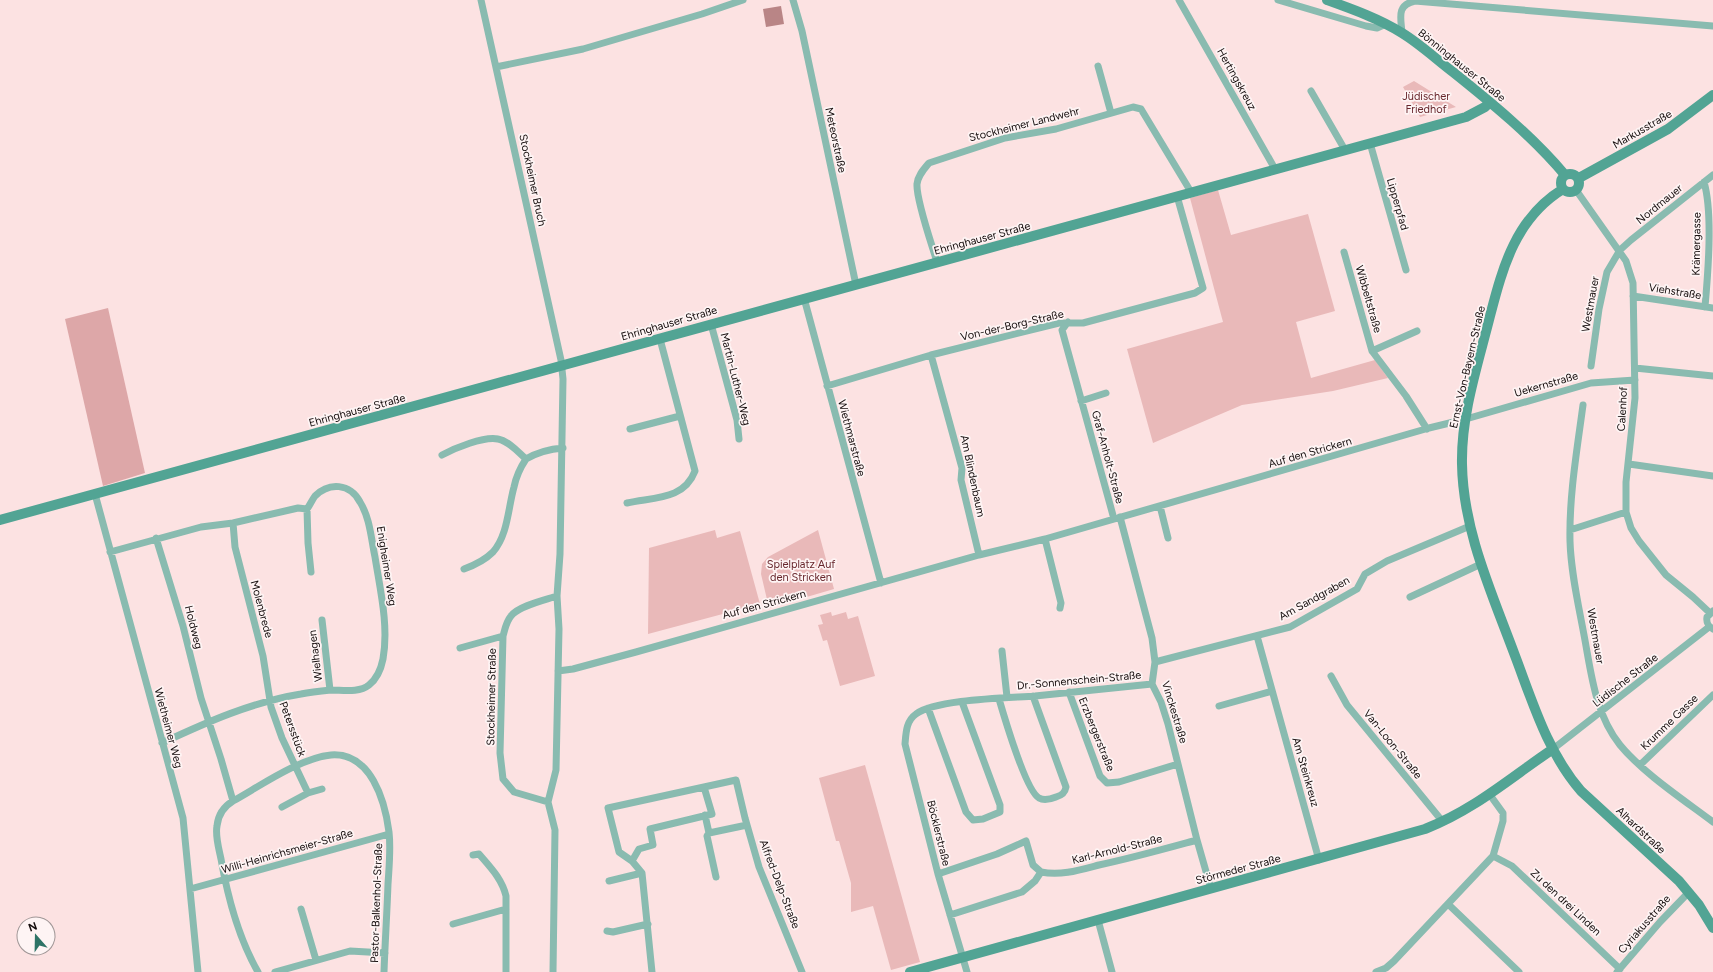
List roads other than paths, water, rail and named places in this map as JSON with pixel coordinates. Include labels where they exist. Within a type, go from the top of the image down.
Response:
[{"type":"main road","name":"Bönninghauser Straße","points":[[1327,0],[1386,24],[1402,33],[1490,102],[1543,150],[1565,175]]},
{"type":"main road","name":"Markusstraße","points":[[1579,178],[1668,129],[1713,95]]},
{"type":"main road","name":"Ehringhauser Straße","points":[[0,520],[1466,117],[1476,113],[1490,102]]},
{"type":"main road","points":[[1574,174],[1579,178],[1580,184],[1576,190],[1568,192],[1563,189],[1561,180],[1565,175],[1574,174]]},
{"type":"main road","name":"Ernst-Von-Bayern-Straße","points":[[1553,750],[1481,564],[1470,526],[1462,464],[1466,419],[1485,337],[1509,255],[1528,220],[1550,198],[1563,189]]},
{"type":"main road","name":"Störmeder Straße","points":[[910,972],[1404,836],[1443,822],[1490,795],[1553,750]]},
{"type":"main road","name":"Alhardstraße","points":[[1553,750],[1569,777],[1581,791],[1689,892],[1713,928]]},
{"type":"street","name":"Stockheimer Bruch","points":[[481,0],[562,366]]},
{"type":"street","points":[[496,67],[598,45],[702,14],[743,0]]},
{"type":"street","name":"Meteorstraße","points":[[793,0],[802,31],[856,284]]},
{"type":"street","name":"Hertingskreuz","points":[[1179,0],[1275,169]]},
{"type":"street","points":[[1278,0],[1366,26],[1377,28],[1386,24]]},
{"type":"street","points":[[1402,33],[1401,14],[1403,6],[1408,2],[1415,1],[1713,26]]},
{"type":"street","points":[[1098,66],[1111,113]]},
{"type":"street","points":[[1311,92],[1345,150]]},
{"type":"street","name":"Stockheimer Landwehr","points":[[937,262],[919,197],[918,184],[922,171],[929,162],[1005,138],[1056,128],[1133,107],[1141,109],[1191,192]]},
{"type":"street","name":"Lipperpfad","points":[[1370,143],[1406,270]]},
{"type":"street","name":"Nordmauer","points":[[1620,250],[1713,175]]},
{"type":"street","name":"Krämergasse","points":[[1704,182],[1706,190],[1709,239],[1705,307]]},
{"type":"street","name":"Calenhof","points":[[1576,190],[1620,250],[1630,272],[1633,296],[1635,380],[1634,418],[1625,497],[1626,512],[1631,528],[1639,541],[1666,574],[1711,612]]},
{"type":"street","name":"Von-der-Borg-Straße","points":[[827,386],[931,355],[1059,323],[1083,322],[1195,293],[1203,288],[1177,196]]},
{"type":"street","name":"Westmauer","points":[[1590,366],[1599,309],[1607,272],[1620,250]]},
{"type":"street","name":"Wibbeltstraße","points":[[1344,252],[1372,351],[1406,396],[1427,429]]},
{"type":"street","name":"Viehstraße","points":[[1633,296],[1713,308]]},
{"type":"street","name":"Wiethmarstraße","points":[[804,298],[881,583]]},
{"type":"street","name":"Graf-Anholt-Straße","points":[[1068,322],[1062,330],[1081,400],[1117,518]]},
{"type":"street","name":"Martin-Luther-Weg","points":[[711,324],[737,420],[739,439]]},
{"type":"street","name":"Wibbeltstraße","points":[[1372,351],[1418,331]]},
{"type":"street","points":[[628,503],[670,495],[684,489],[691,482],[695,471],[660,338]]},
{"type":"street","name":"Am Blindenbaum","points":[[931,355],[962,468],[961,480],[979,555]]},
{"type":"street","points":[[553,972],[555,830],[548,802],[556,770],[559,629],[557,596],[560,554],[563,448],[562,366]]},
{"type":"street","points":[[1635,368],[1713,376]]},
{"type":"street","name":"Uekernstraße","points":[[1466,419],[1591,383],[1635,380]]},
{"type":"street","name":"Graf-Anholt-Straße","points":[[1081,400],[1106,393]]},
{"type":"street","name":"Westmauer","points":[[1583,405],[1571,506],[1570,530],[1572,562],[1592,681],[1601,712],[1620,744],[1640,765],[1713,822]]},
{"type":"street","points":[[630,429],[680,416]]},
{"type":"street","name":"Auf den Strickern","points":[[558,671],[572,669],[636,652],[979,555],[1045,539],[1466,419]]},
{"type":"street","points":[[442,456],[452,450],[487,439],[499,439],[510,444],[526,459]]},
{"type":"street","points":[[464,569],[481,562],[494,551],[502,538],[514,486],[520,469],[526,459],[552,448],[563,448]]},
{"type":"street","points":[[1629,464],[1713,476]]},
{"type":"street","name":"Enigheimer Weg","points":[[162,743],[209,722],[271,700],[330,690],[358,690],[368,686],[379,673],[385,643],[381,593],[368,521],[360,501],[354,494],[344,487],[334,486],[324,489],[314,497],[307,509]]},
{"type":"street","name":"Wietheimer Weg","points":[[94,494],[183,818],[198,972]]},
{"type":"street","points":[[1160,506],[1168,538]]},
{"type":"street","points":[[110,552],[156,538],[201,527],[233,523],[298,508],[307,509],[311,572]]},
{"type":"street","points":[[1570,530],[1626,512]]},
{"type":"street","name":"Vinckestraße","points":[[1117,518],[1152,638],[1155,662],[1152,684],[1161,702],[1211,889]]},
{"type":"street","name":"Molenbrede","points":[[233,523],[235,547],[262,650],[271,700]]},
{"type":"street","name":"Am Sandgraben","points":[[1155,662],[1290,627],[1357,589],[1365,574],[1387,560],[1470,526]]},
{"type":"street","name":"Holdweg","points":[[156,538],[183,626],[194,674],[231,798]]},
{"type":"street","points":[[1045,539],[1061,603],[1060,608]]},
{"type":"street","points":[[1410,597],[1481,564]]},
{"type":"street","name":"Stockheimer Straße","points":[[548,802],[514,792],[504,779],[500,753],[503,636],[506,624],[511,614],[522,608],[557,596]]},
{"type":"street","points":[[1711,612],[1707,617],[1706,622],[1711,628]]},
{"type":"street","name":"Wielhagen","points":[[322,620],[330,690]]},
{"type":"street","name":"Lüdische Straße","points":[[1553,750],[1711,628]]},
{"type":"street","points":[[460,648],[503,636]]},
{"type":"street","name":"Am Steinkreuz","points":[[1257,636],[1319,860]]},
{"type":"street","name":"Dr.-Sonnenschein-Straße","points":[[1002,651],[1008,697]]},
{"type":"street","name":"Van-Loon-Straße","points":[[1331,676],[1347,705],[1443,822]]},
{"type":"street","name":"Dr.-Sonnenschein-Straße","points":[[915,714],[928,708],[962,702],[1152,684]]},
{"type":"street","points":[[1219,706],[1272,691]]},
{"type":"street","name":"Erzbergerstraße","points":[[1069,692],[1100,776],[1107,783],[1119,782],[1178,764]]},
{"type":"street","name":"Krumme Gasse","points":[[1640,765],[1713,695]]},
{"type":"street","points":[[999,699],[1016,752],[1030,786],[1037,797],[1045,800],[1062,795],[1066,786],[1033,696]]},
{"type":"street","name":"Petersstück","points":[[271,700],[275,719],[294,766],[308,793]]},
{"type":"street","points":[[928,708],[960,798],[966,812],[973,820],[992,816],[1000,812],[1000,805],[962,702]]},
{"type":"street","name":"Böcklerstraße","points":[[915,714],[908,723],[905,744],[938,874],[967,972]]},
{"type":"street","name":"Pastor-Balkenhol-Straße","points":[[231,798],[294,766],[331,755],[342,755],[362,765],[373,780],[382,799],[389,834],[384,972]]},
{"type":"street","name":"Alfred-Delp-Straße","points":[[704,787],[736,780],[759,867],[802,972]]},
{"type":"street","points":[[632,861],[639,849],[653,844],[650,829],[712,814],[704,787],[608,808],[619,852],[632,861],[642,873],[652,972]]},
{"type":"street","points":[[282,807],[308,793],[322,789]]},
{"type":"street","points":[[1376,972],[1386,968],[1493,856],[1503,821],[1503,813],[1490,795]]},
{"type":"street","points":[[231,798],[222,810],[216,828],[225,880],[240,934],[248,955],[258,972]]},
{"type":"street","points":[[705,815],[709,833],[707,836],[716,877]]},
{"type":"street","points":[[709,833],[747,825]]},
{"type":"street","name":"Willi-Heinrichsmeier-Straße","points":[[190,889],[389,834]]},
{"type":"street","points":[[938,874],[998,854],[1026,840],[1034,864],[1041,872],[1035,881],[1022,892],[950,915]]},
{"type":"street","name":"Karl-Arnold-Straße","points":[[1041,872],[1052,874],[1064,873],[1127,859],[1197,840]]},
{"type":"street","points":[[473,856],[479,854],[496,873],[503,884],[506,896],[506,972]]},
{"type":"street","name":"Zu den drei Linden","points":[[1493,856],[1512,866],[1618,970]]},
{"type":"street","points":[[609,881],[642,873]]},
{"type":"street","name":"Cyriakusstraße","points":[[1618,970],[1660,922],[1689,892]]},
{"type":"street","points":[[1448,904],[1518,972]]},
{"type":"street","points":[[302,909],[316,960]]},
{"type":"street","points":[[453,924],[506,909]]},
{"type":"street","points":[[1098,920],[1111,972]]},
{"type":"street","points":[[606,931],[613,932],[648,924]]},
{"type":"street","points":[[275,972],[350,951],[385,953]]},
{"type":"park label","name":"Jüdischer Friedhof","points":[[1426,102]]},
{"type":"park label","name":"Spielplatz Auf den Stricken","points":[[801,570]]}]
